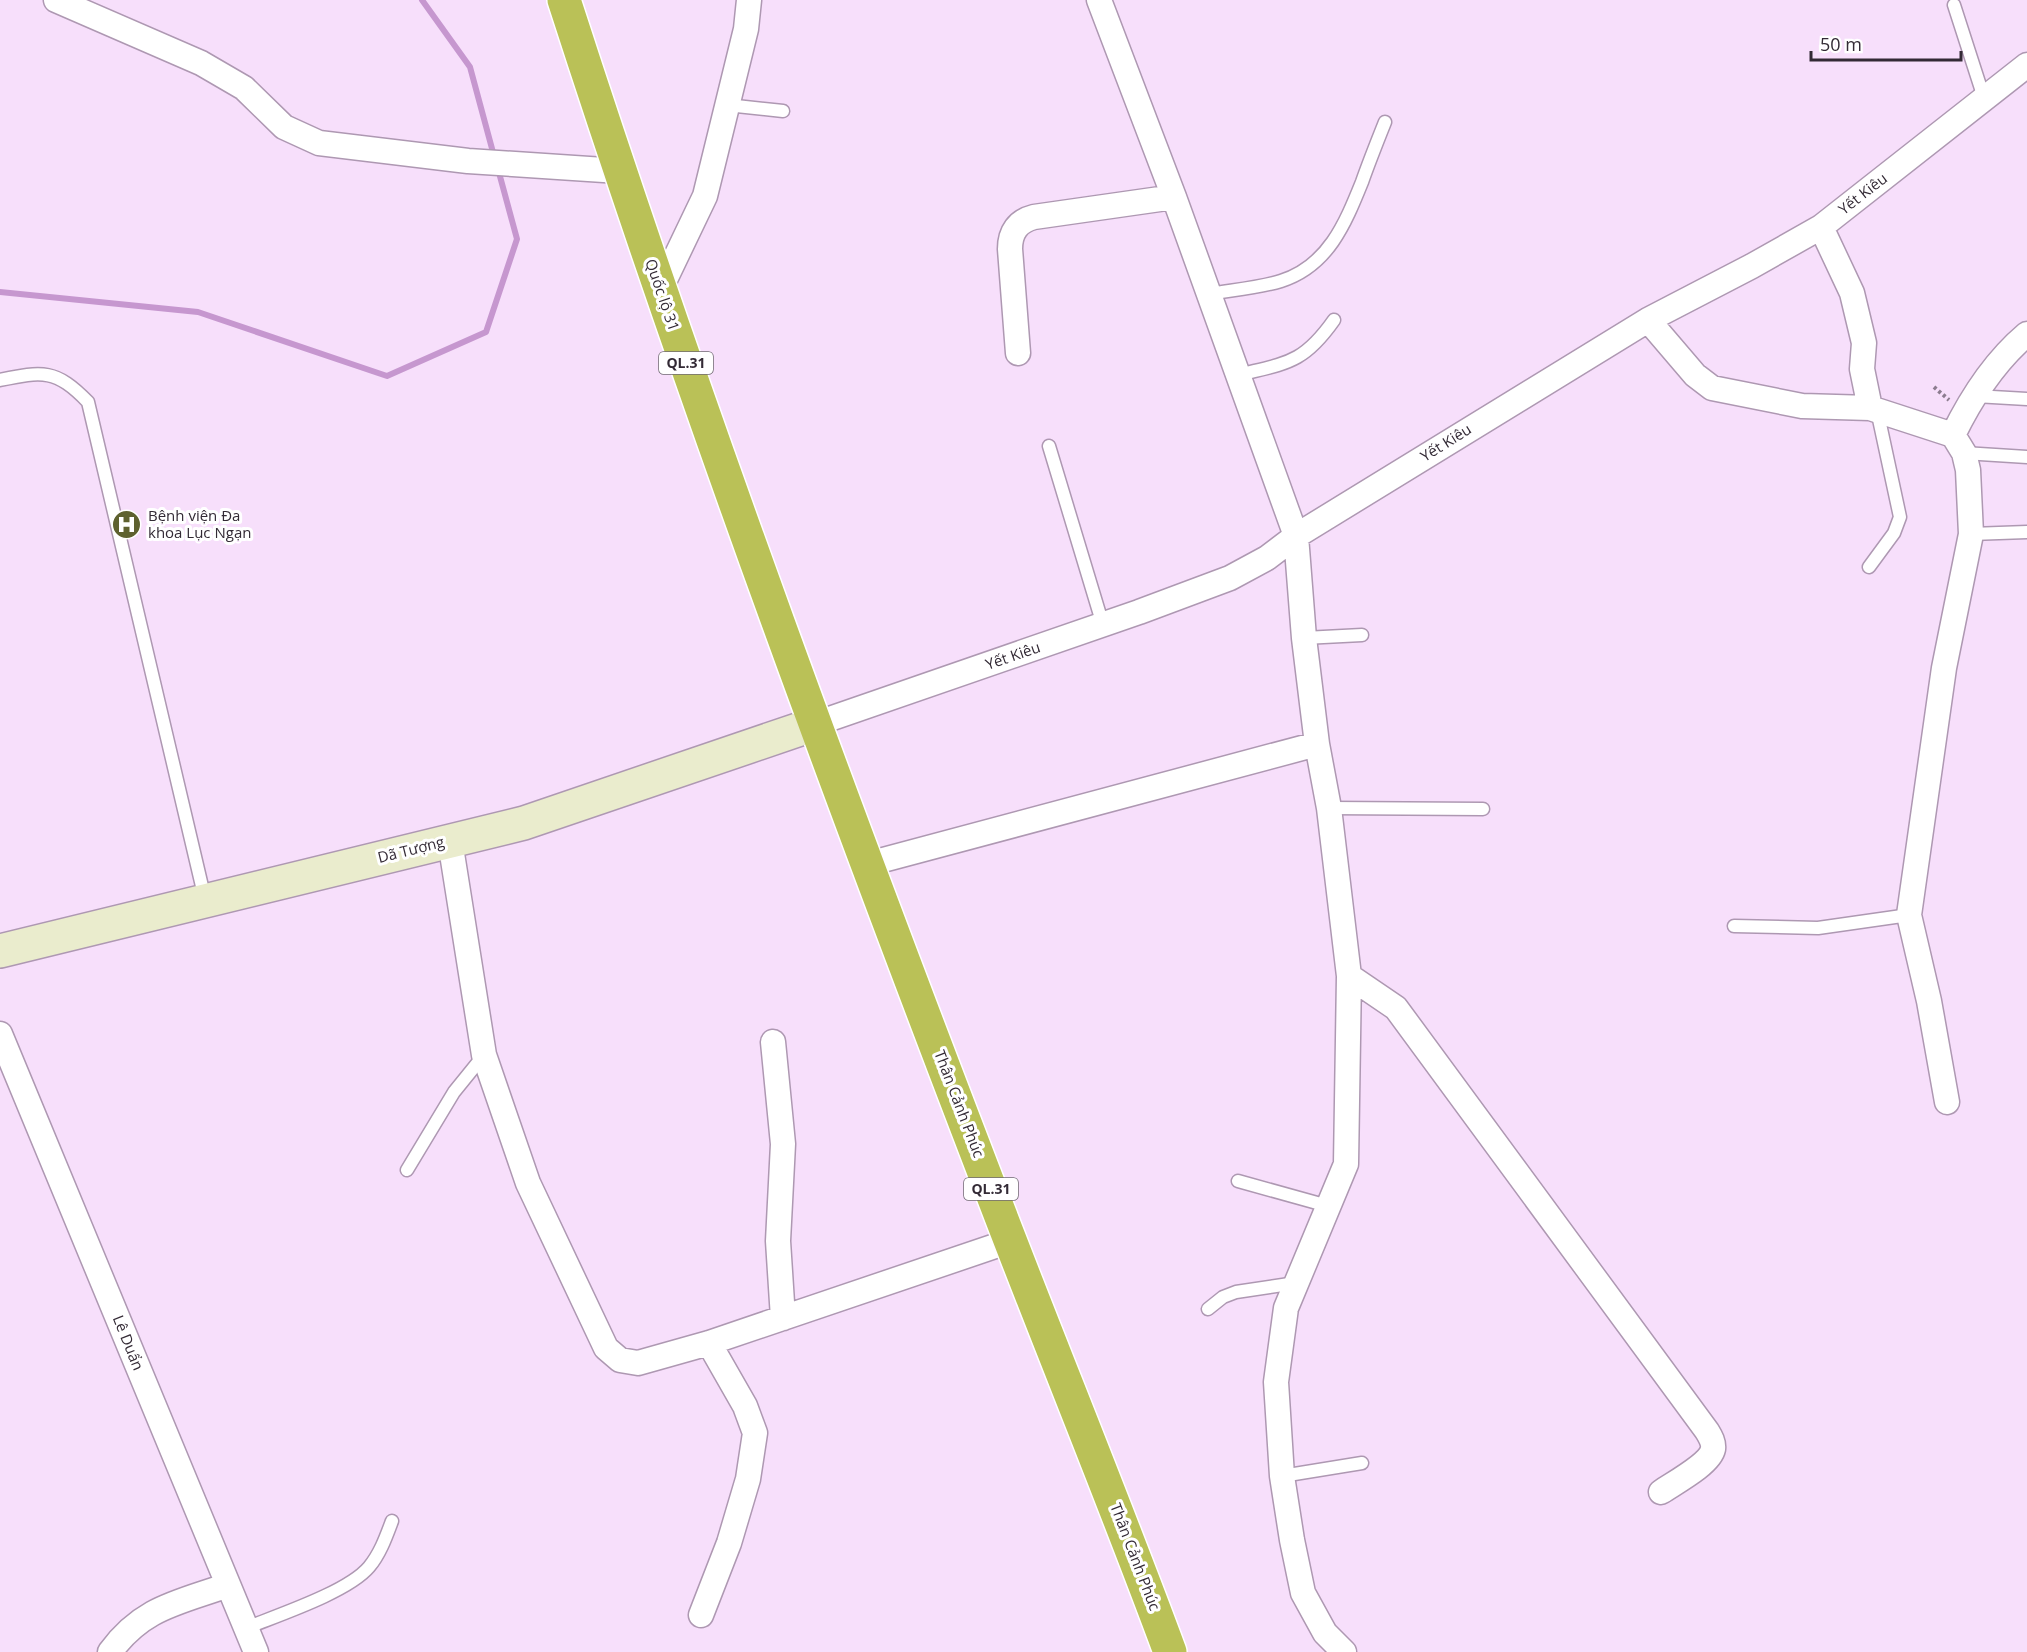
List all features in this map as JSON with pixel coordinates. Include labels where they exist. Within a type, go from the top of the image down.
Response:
[{"type":"highway","name":"Quốc lộ 31","points":[[564,0],[660,290],[815,724]]},
{"type":"highway","name":"Thân Cảnh Phúc","points":[[815,724],[1011,1241],[1119,1513],[1170,1652]]},
{"type":"street","points":[[56,0],[201,63],[244,88],[284,127],[319,143],[468,161],[619,171]]},
{"type":"street","points":[[660,290],[705,196],[746,29],[749,0]]},
{"type":"street","points":[[1099,0],[1209,294],[1296,536],[1304,638],[1317,744],[1329,808],[1349,976],[1346,1164],[1286,1308],[1275,1382],[1281,1476],[1303,1593],[1324,1633],[1344,1652]]},
{"type":"street","name":"Yết Kiêu","points":[[815,724],[1103,625],[1230,578],[1267,558],[1296,536],[1648,320],[1752,266],[1821,226],[2027,65]]},
{"type":"street","points":[[1018,353],[1010,238],[1020,223],[1035,218],[1173,197]]},
{"type":"street","points":[[1821,226],[1852,293],[1864,343],[1862,369],[1874,409]]},
{"type":"street","points":[[1648,320],[1695,375],[1712,388],[1802,406],[1874,409],[1959,444]]},
{"type":"street","points":[[1947,1102],[1929,1001],[1909,915],[1944,668],[1971,534],[1968,470],[1959,444],[1964,413],[2009,349],[2027,334]]},
{"type":"street","name":"Dã Tượng","points":[[0,951],[524,823],[815,724]]},
{"type":"street","points":[[868,864],[1317,744]]},
{"type":"street","points":[[450,841],[484,1055],[528,1183],[606,1348],[621,1360],[638,1363],[710,1343],[1011,1241]]},
{"type":"street","points":[[1349,976],[1395,1008],[1707,1431],[1712,1440],[1713,1449],[1707,1460],[1661,1492]]},
{"type":"street","name":"Lê Duẩn","points":[[0,1034],[256,1652]]},
{"type":"street","points":[[773,1042],[783,1144],[778,1241],[783,1318]]},
{"type":"street","points":[[701,1615],[729,1543],[739,1510],[748,1479],[755,1433],[746,1406],[710,1343]]},
{"type":"street","points":[[110,1652],[129,1628],[155,1611],[228,1585]]},
{"type":"lane","points":[[1954,4],[1984,99]]},
{"type":"lane","points":[[728,105],[783,111]]},
{"type":"lane","points":[[1209,294],[1281,281],[1304,271],[1320,258],[1335,241],[1346,222],[1385,122]]},
{"type":"lane","points":[[1238,375],[1298,358],[1320,340],[1334,321]]},
{"type":"lane","points":[[0,380],[32,373],[53,375],[72,385],[88,402],[206,901]]},
{"type":"lane","points":[[1975,396],[2027,399]]},
{"type":"lane","points":[[1869,567],[1894,533],[1900,517],[1874,409]]},
{"type":"lane","points":[[1959,444],[2027,457]]},
{"type":"lane","points":[[1050,446],[1103,625]]},
{"type":"lane","points":[[1971,534],[2027,532]]},
{"type":"lane","points":[[1304,638],[1362,635]]},
{"type":"lane","points":[[1329,808],[1483,808]]},
{"type":"lane","points":[[1734,926],[1818,928],[1909,915]]},
{"type":"lane","points":[[407,1170],[454,1092],[484,1055]]},
{"type":"lane","points":[[1238,1181],[1328,1206]]},
{"type":"lane","points":[[1208,1309],[1223,1297],[1236,1292],[1296,1283]]},
{"type":"lane","points":[[1281,1476],[1362,1463]]},
{"type":"lane","points":[[246,1628],[355,1579],[369,1567],[380,1550],[392,1521]]},
{"type":"waterway","points":[[422,0],[470,67],[494,156]]},
{"type":"waterway","points":[[0,292],[198,312],[387,376],[486,332],[517,239],[498,169]]},
{"type":"place","name":"Bệnh viện Đa khoa Lục Ngạn","points":[[127,525]]}]
